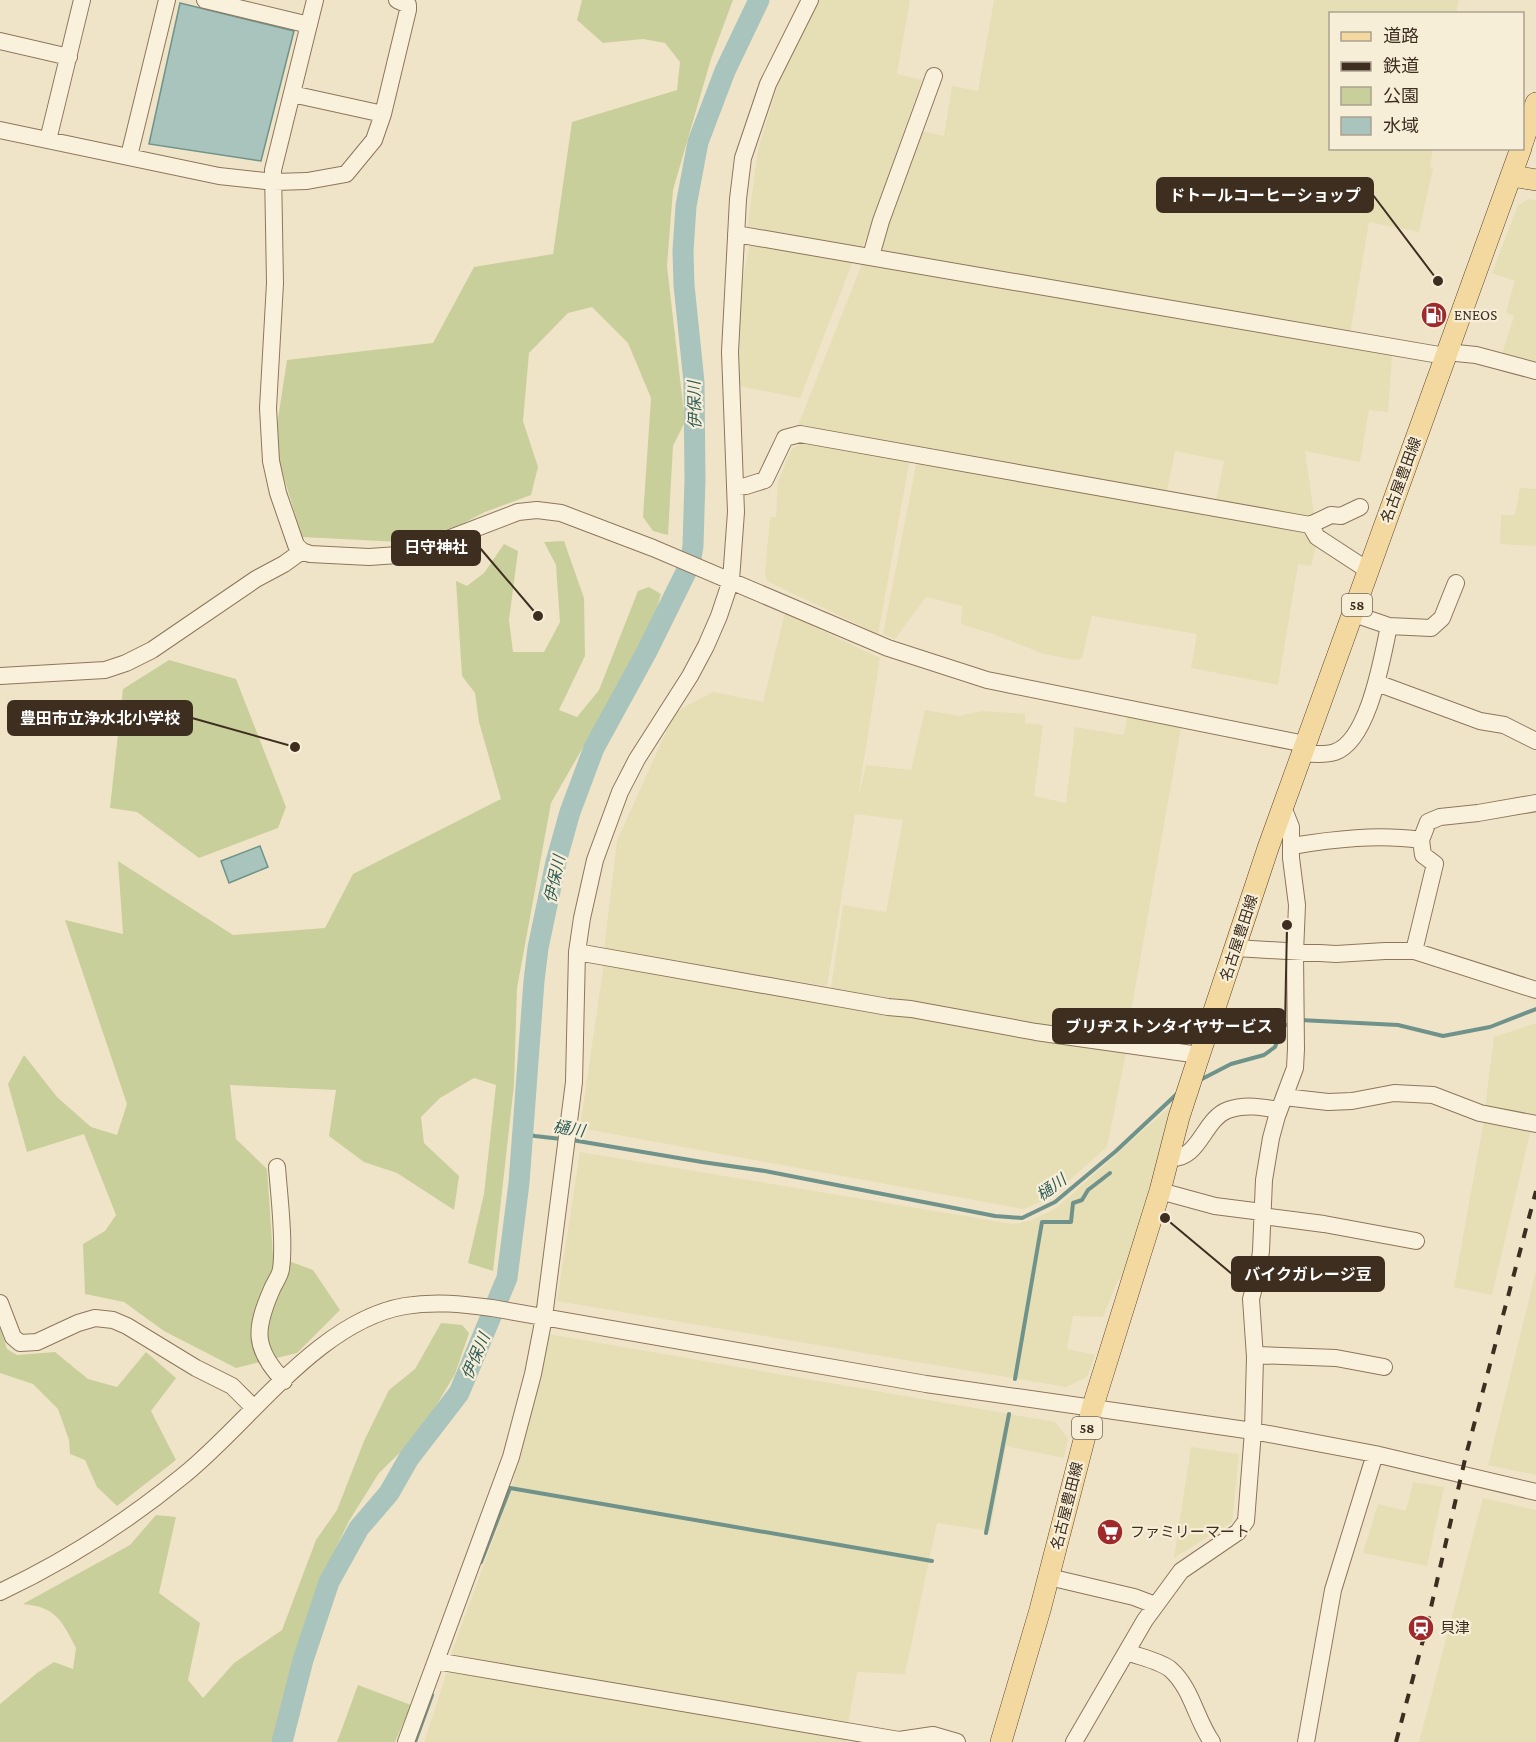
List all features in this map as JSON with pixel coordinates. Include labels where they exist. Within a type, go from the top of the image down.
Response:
[{"type":"main road","points":[[1524,138],[1536,103]]},
{"type":"main road","name":"名古屋豊田線","points":[[1002,1742],[1092,1409],[1160,1191],[1179,1117],[1283,807],[1520,150]]},
{"type":"main road","points":[[1512,176],[1536,180]]},
{"type":"street","points":[[48,140],[82,0]]},
{"type":"street","points":[[129,156],[167,0]]},
{"type":"street","points":[[205,0],[237,4],[309,25]]},
{"type":"street","points":[[315,0],[273,170],[275,283],[268,408],[271,461],[291,536],[302,551],[309,554],[369,557],[398,555],[419,550],[518,512],[537,510],[561,513],[727,578],[888,648],[987,680],[1304,749],[1334,753],[1356,735],[1377,683],[1389,626]]},
{"type":"street","points":[[0,130],[219,176],[274,182],[307,181],[343,176],[351,170],[374,140],[383,114],[408,10],[408,5],[397,0]]},
{"type":"street","points":[[406,1742],[512,1457],[533,1374],[539,1316],[574,1082],[578,952],[582,918],[593,869],[620,792],[637,759],[690,676],[719,616],[736,512],[730,352],[742,158],[768,84],[810,0]]},
{"type":"street","points":[[0,41],[69,57]]},
{"type":"street","points":[[871,256],[881,221],[934,76]]},
{"type":"street","points":[[292,94],[383,114]]},
{"type":"street","points":[[736,234],[1446,354],[1476,354],[1536,371]]},
{"type":"street","points":[[735,487],[765,480],[785,438],[800,434],[1310,525],[1331,514],[1341,516],[1360,507]]},
{"type":"street","points":[[1310,525],[1317,537],[1369,571]]},
{"type":"street","points":[[0,676],[105,670],[126,663],[152,650],[256,579],[302,551]]},
{"type":"street","points":[[1354,614],[1389,626],[1431,627],[1442,618],[1456,583]]},
{"type":"street","points":[[1377,683],[1480,721],[1504,725],[1536,741]]},
{"type":"street","points":[[1413,951],[1435,864],[1423,855],[1420,840],[1428,822],[1440,817],[1536,803]]},
{"type":"street","points":[[1074,1742],[1155,1605],[1181,1571],[1238,1532],[1246,1521],[1253,1431],[1255,1355],[1251,1299],[1261,1251],[1264,1180],[1271,1138],[1295,1068],[1295,953],[1298,905],[1291,858],[1291,827],[1283,807]]},
{"type":"street","points":[[1292,846],[1325,840],[1376,837],[1420,840]]},
{"type":"street","points":[[1236,948],[1336,954],[1413,951],[1536,990]]},
{"type":"street","points":[[578,952],[1198,1059]]},
{"type":"street","points":[[1169,1158],[1180,1158],[1194,1149],[1213,1119],[1226,1110],[1282,1104],[1352,1101],[1394,1093],[1432,1095],[1480,1113],[1536,1124]]},
{"type":"street","points":[[277,1167],[281,1272],[261,1315],[258,1333],[265,1356],[284,1381]]},
{"type":"street","points":[[1160,1191],[1215,1206],[1416,1241]]},
{"type":"street","points":[[0,1303],[13,1337],[20,1342],[37,1342],[78,1323],[95,1318],[112,1320],[127,1326],[196,1368],[232,1386],[254,1408]]},
{"type":"street","points":[[0,1592],[74,1553],[146,1504],[185,1474],[230,1434],[254,1408],[333,1338],[370,1317],[403,1306],[453,1303],[926,1384],[1253,1431],[1375,1454],[1536,1492]]},
{"type":"street","points":[[1255,1355],[1336,1358],[1384,1367]]},
{"type":"street","points":[[1306,1742],[1333,1590],[1375,1454]]},
{"type":"street","points":[[1048,1577],[1134,1597],[1155,1605]]},
{"type":"street","points":[[1127,1652],[1169,1668],[1188,1693],[1206,1734],[1212,1742]]},
{"type":"street","points":[[436,1661],[899,1740],[923,1740],[933,1736],[957,1742]]},
{"type":"shaded area","points":[[818,0],[910,0],[897,74],[922,80],[862,249],[747,230],[758,149],[786,59]]},
{"type":"shaded area","points":[[994,0],[1459,0],[1456,12],[1329,12],[1329,150],[1433,150],[1430,167],[1433,168],[1419,232],[1369,222],[1350,334],[888,254],[882,249],[886,219],[920,131],[944,136],[952,86],[978,91]]},
{"type":"shaded area","points":[[1529,199],[1536,200],[1536,363],[1501,357],[1514,316],[1506,312],[1515,281],[1492,273],[1518,205]]},
{"type":"shaded area","points":[[750,243],[853,261],[800,398],[739,386],[740,294]]},
{"type":"shaded area","points":[[862,264],[1392,356],[1388,412],[1369,410],[1360,462],[1305,451],[1314,514],[1306,516],[1216,501],[1224,461],[1175,451],[1167,491],[797,428]]},
{"type":"shaded area","points":[[801,442],[905,459],[909,464],[878,634],[767,581],[765,572],[770,517],[776,517],[778,482],[791,450]]},
{"type":"shaded area","points":[[920,462],[1298,528],[1316,547],[1311,566],[1298,564],[1278,685],[1191,668],[1197,634],[1092,616],[1082,658],[1076,660],[1044,654],[961,624],[962,606],[926,597],[895,639],[883,634],[916,465]]},
{"type":"shaded area","points":[[1520,488],[1536,489],[1536,546],[1500,544],[1501,515],[1515,515]]},
{"type":"shaded area","points":[[785,613],[880,658],[858,798],[866,765],[911,770],[925,710],[959,716],[982,711],[1025,714],[1025,723],[1043,725],[1034,796],[1066,803],[1075,727],[1124,735],[1127,717],[1181,728],[1126,1040],[831,988],[843,905],[886,912],[903,820],[855,814],[827,986],[604,950],[617,841],[675,712],[713,692],[763,702]]},
{"type":"shaded area","points":[[605,956],[1126,1053],[1107,1147],[1048,1199],[1023,1209],[580,1128]]},
{"type":"shaded area","points":[[1536,1023],[1536,1115],[1485,1108],[1494,1037]]},
{"type":"shaded area","points":[[1173,1104],[1164,1157],[1125,1274],[1118,1280],[1103,1317],[1073,1316],[1067,1349],[1095,1355],[1087,1377],[1066,1387],[557,1301],[580,1152],[1013,1224],[1029,1221],[1055,1209]]},
{"type":"shaded area","points":[[1484,1120],[1531,1129],[1492,1295],[1454,1287]]},
{"type":"shaded area","points":[[1536,1271],[1536,1475],[1488,1465]]},
{"type":"shaded area","points":[[548,1334],[1055,1422],[1068,1439],[1064,1458],[1006,1446],[990,1531],[937,1523],[905,1674],[857,1672],[848,1725],[450,1657],[511,1491]]},
{"type":"shaded area","points":[[1191,1447],[1239,1454],[1232,1522],[1174,1558]]},
{"type":"shaded area","points":[[1413,1482],[1444,1487],[1427,1566],[1363,1553],[1378,1504],[1406,1511]]},
{"type":"shaded area","points":[[1483,1498],[1536,1510],[1536,1742],[1419,1742]]},
{"type":"shaded area","points":[[448,1669],[846,1739],[846,1742],[424,1742]]},
{"type":"green space","points":[[582,0],[733,0],[711,59],[673,190],[667,266],[685,422],[673,446],[668,535],[653,531],[643,517],[651,398],[628,343],[592,307],[568,313],[529,353],[523,421],[538,467],[531,495],[485,512],[458,526],[400,542],[302,537],[274,445],[287,360],[433,343],[474,267],[553,254],[572,122],[677,90],[680,62],[665,43],[643,39],[603,43],[577,20]]},
{"type":"green space","points":[[564,541],[584,598],[585,656],[559,710],[577,717],[599,690],[638,591],[649,587],[661,594],[654,618],[551,803],[517,988],[514,1085],[493,1271],[468,1263],[484,1194],[496,1085],[474,1078],[440,1098],[421,1117],[424,1143],[459,1176],[454,1210],[397,1173],[364,1162],[329,1136],[336,1090],[230,1085],[236,1139],[267,1169],[273,1255],[313,1270],[340,1310],[297,1353],[236,1368],[164,1331],[124,1302],[85,1294],[83,1244],[105,1231],[116,1215],[84,1134],[27,1152],[8,1084],[24,1055],[57,1097],[91,1127],[117,1135],[127,1104],[65,920],[123,934],[118,861],[233,935],[325,928],[353,874],[501,799],[479,722],[475,693],[462,676],[456,581],[467,586],[484,573],[504,544],[518,551],[509,620],[513,652],[544,652],[560,622],[556,565],[544,542]]},
{"type":"green space","points":[[169,660],[236,679],[286,807],[278,828],[199,858],[137,812],[110,808],[123,689]]},
{"type":"green space","points":[[441,1323],[462,1325],[469,1333],[455,1374],[420,1433],[379,1473],[349,1521],[327,1567],[297,1652],[273,1742],[0,1742],[0,1704],[54,1662],[73,1669],[76,1648],[62,1623],[51,1612],[43,1608],[23,1604],[130,1545],[156,1515],[176,1517],[159,1593],[200,1623],[188,1680],[203,1698],[234,1663],[282,1630],[316,1540],[337,1510],[364,1441],[389,1390],[415,1369]]},
{"type":"green space","points":[[0,1328],[7,1349],[17,1355],[55,1352],[88,1379],[117,1387],[146,1352],[176,1378],[151,1411],[176,1460],[117,1506],[97,1487],[85,1460],[70,1454],[69,1440],[58,1409],[33,1384],[0,1373]]},
{"type":"green space","points":[[358,1685],[411,1705],[395,1742],[337,1742]]},
{"type":"water","points":[[180,3],[294,31],[261,161],[149,144]]},
{"type":"water","points":[[260,846],[268,867],[229,883],[221,861]]},
{"type":"waterway","name":"伊保川","points":[[282,1742],[303,1660],[329,1582],[359,1528],[389,1493],[409,1458],[459,1393],[507,1278],[519,1183],[534,981],[538,948],[556,862],[570,812],[594,748],[646,653],[690,564],[693,546],[695,479],[694,382],[684,285],[683,251],[686,206],[698,142],[725,71],[759,0]]},
{"type":"waterway","name":"樋川","points":[[1300,1020],[1398,1025],[1443,1036],[1490,1027],[1536,1009]]},
{"type":"waterway","name":"樋川","points":[[1200,1080],[1231,1064],[1264,1055],[1275,1047],[1283,1026],[1290,1024]]},
{"type":"waterway","name":"樋川","points":[[572,1140],[765,1171],[995,1216],[1022,1218],[1055,1202],[1116,1151],[1180,1091]]},
{"type":"waterway","name":"樋川","points":[[522,1133],[561,1139]]},
{"type":"waterway","points":[[1015,1379],[1042,1222],[1071,1222],[1073,1203],[1082,1200],[1088,1190],[1110,1173]]},
{"type":"waterway","points":[[986,1533],[1009,1414]]},
{"type":"waterway","points":[[481,1562],[510,1488],[932,1561]]},
{"type":"waterway","points":[[415,1742],[432,1695]]},
{"type":"railway","points":[[1396,1742],[1426,1629],[1466,1455],[1536,1191]]},
{"type":"place","name":"ドトールコーヒーショップ","points":[[1438,281]]},
{"type":"place","name":"ENEOS","points":[[1434,315]]},
{"type":"place","name":"日守神社","points":[[538,616]]},
{"type":"place","name":"豊田市立浄水北小学校","points":[[295,747]]},
{"type":"place","name":"ブリヂストンタイヤサービス","points":[[1287,925]]},
{"type":"place","name":"バイクガレージ豆","points":[[1165,1218]]},
{"type":"place","name":"ファミリーマート","points":[[1110,1532]]},
{"type":"place","name":"貝津","points":[[1421,1628]]}]
